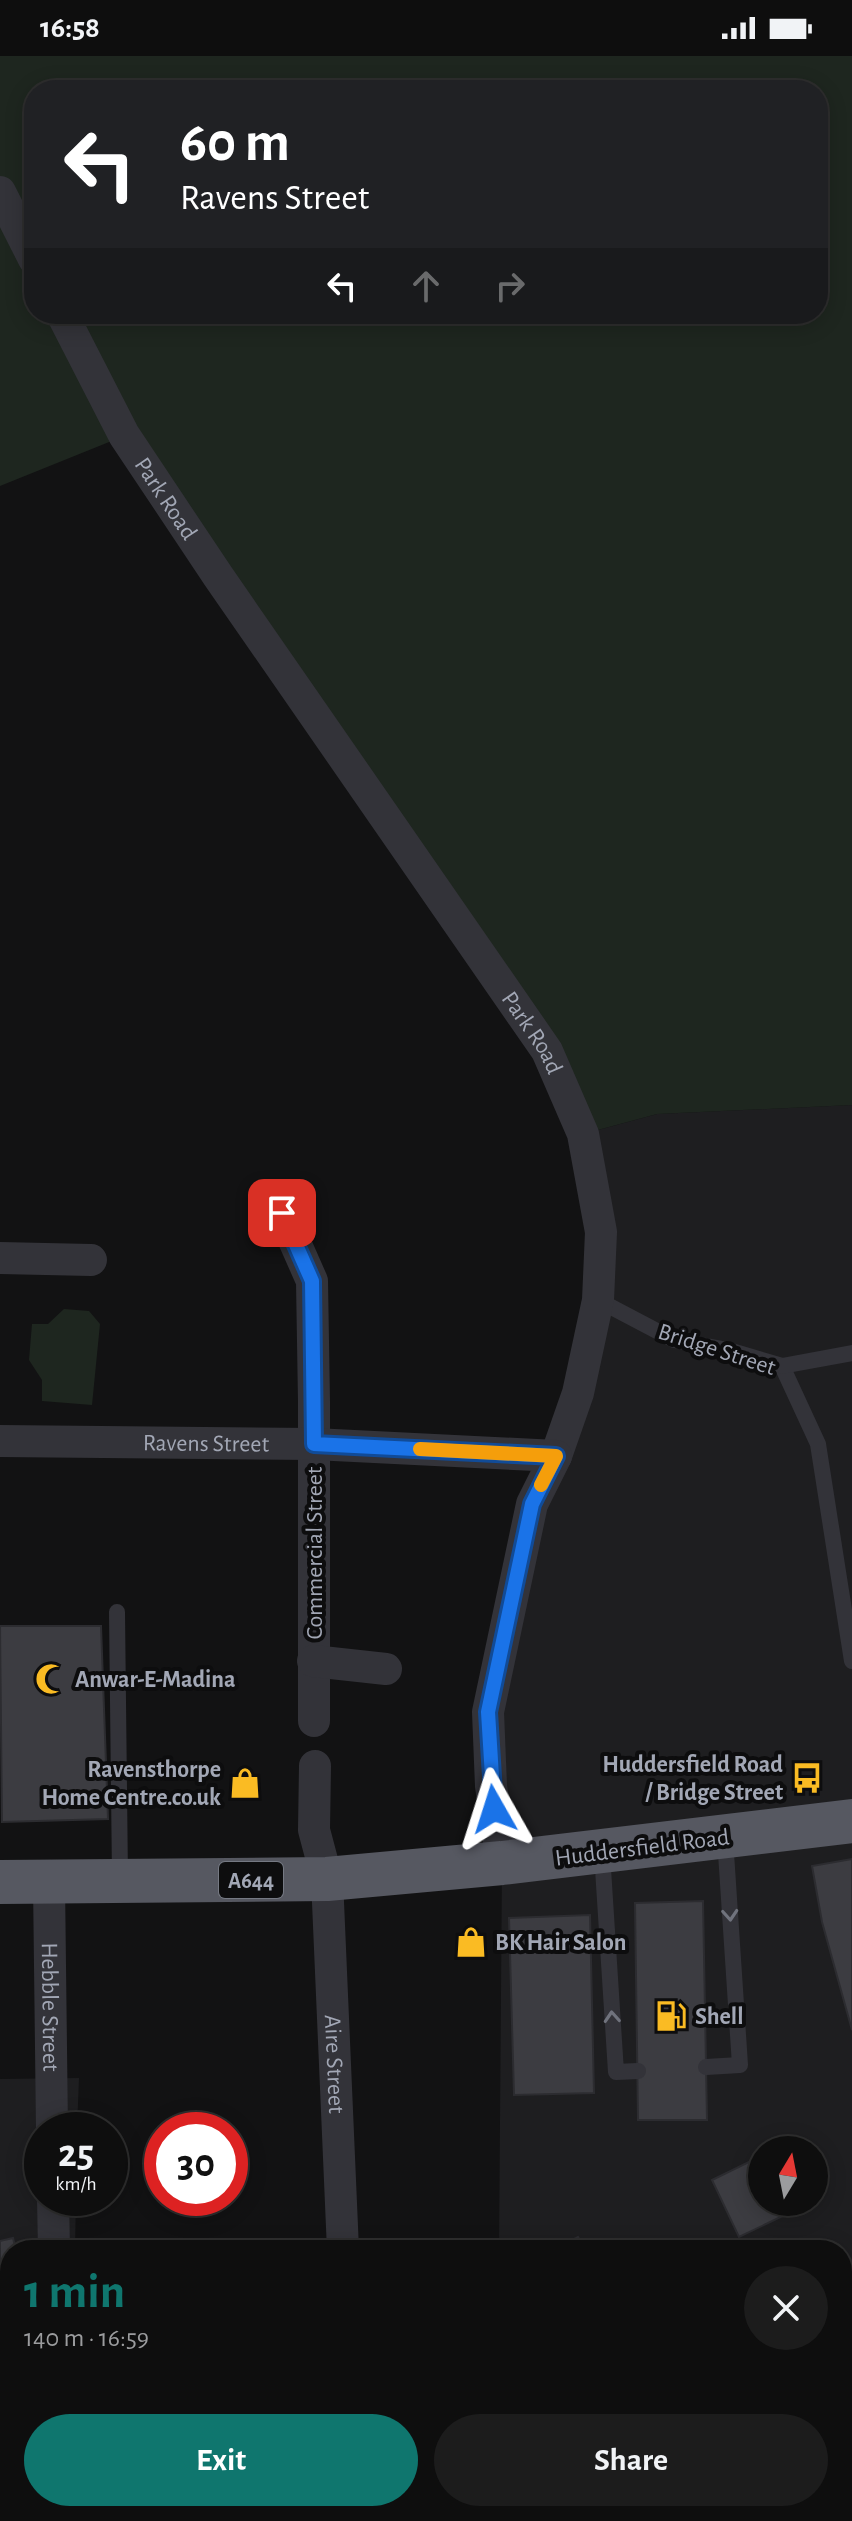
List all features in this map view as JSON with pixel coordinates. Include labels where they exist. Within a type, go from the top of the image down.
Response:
[{"type":"highway","name":"Huddersfield Road","points":[[0,1882],[327,1879],[502,1863],[852,1821]]},
{"type":"street","points":[[0,192],[24,239]]},
{"type":"street","name":"Park Road","points":[[67,324],[124,435],[547,1051],[583,1134],[601,1232],[598,1300],[578,1393],[556,1456],[532,1504],[488,1712],[491,1786],[502,1863]]},
{"type":"street","name":"Commercial Street","points":[[282,1213],[312,1281],[314,1721]]},
{"type":"street","points":[[0,1258],[91,1260]]},
{"type":"street","name":"Ravens Street","points":[[0,1441],[314,1444],[556,1456]]},
{"type":"street","name":"Commercial Street","points":[[313,1661],[386,1669]]},
{"type":"street","points":[[315,1766],[314,1830],[327,1879]]},
{"type":"street","name":"Aire Street","points":[[327,1879],[343,2240]]},
{"type":"street","name":"Hebble Street","points":[[49,1883],[52,2112]]},
{"type":"street","points":[[53,2216],[54,2240]]},
{"type":"lane","name":"Bridge Street","points":[[598,1300],[674,1340],[728,1350],[782,1366],[818,1444],[852,1661]]},
{"type":"lane","points":[[782,1366],[852,1353]]},
{"type":"lane","points":[[117,1612],[120,1881]]},
{"type":"lane","points":[[706,2067],[740,2065],[725,1837]]},
{"type":"lane","points":[[602,1851],[616,2072],[638,2071]]},
{"type":"shaded area","points":[[0,56],[852,56],[852,1105],[657,1114],[583,1134],[124,436],[0,486],[0,192],[24,239],[24,324],[828,324],[828,80],[24,80],[24,234],[0,186]]},
{"type":"shaded area","points":[[852,1105],[852,2240],[499,2240],[502,1863],[488,1712],[598,1300],[583,1134],[657,1114]]},
{"type":"shaded area","points":[[64,1309],[89,1311],[100,1324],[92,1405],[42,1401],[42,1380],[29,1360],[32,1324],[48,1324]]},
{"type":"shaded area","points":[[79,2078],[78,2112],[24,2112],[24,2216],[76,2216],[75,2240],[0,2240],[0,2079]]},
{"type":"building","name":"Anwar-E-Madina","points":[[0,1626],[101,1626],[108,1819],[2,1822]]},
{"type":"building","points":[[852,1859],[852,2030],[822,1922],[812,1866]]},
{"type":"building","points":[[703,1901],[707,2120],[638,2120],[635,1903]]},
{"type":"building","points":[[590,1915],[594,2093],[514,2095],[509,1918]]},
{"type":"building","points":[[748,2162],[748,2216],[783,2216],[739,2237],[712,2180]]},
{"type":"slow traffic","points":[[420,1449],[556,1456],[541,1485]]},
{"type":"place","name":"Anwar-E-Madina","points":[[51,1679]]},
{"type":"place","name":"Huddersfield Road / Bridge Street","points":[[807,1778]]},
{"type":"place","name":"Ravensthorpe Home Centre.co.uk","points":[[245,1783]]},
{"type":"place","name":"BK Hair Salon","points":[[471,1942]]},
{"type":"place","name":"Shell","points":[[671,2016]]},
{"type":"route","points":[[282,1213],[312,1281],[314,1444],[556,1456],[532,1504],[488,1712],[494,1809]]}]
